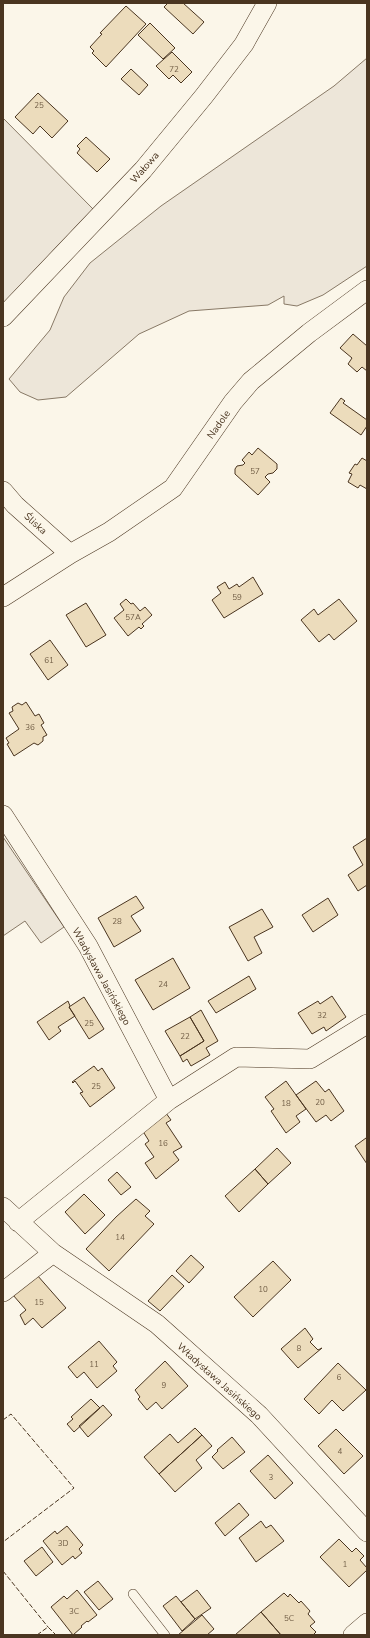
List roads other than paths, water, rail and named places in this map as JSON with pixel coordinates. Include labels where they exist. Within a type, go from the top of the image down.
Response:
[{"type":"street","name":"Wałowa","points":[[3,317],[143,170],[244,44],[267,3]]},
{"type":"street","name":"Nadole","points":[[70,554],[108,532],[173,488],[233,402],[251,381],[309,333],[367,290]]},
{"type":"street","name":"Śliska","points":[[3,491],[15,505],[70,554]]},
{"type":"street","points":[[3,597],[70,554]]},
{"type":"street","name":"Władysława Jasińskiego","points":[[3,816],[88,946],[169,1100]]},
{"type":"street","points":[[18,1222],[169,1100],[236,1057],[310,1059],[367,1024]]},
{"type":"street","name":"Władysława Jasińskiego","points":[[3,1207],[53,1253],[157,1324],[186,1349],[259,1415],[367,1532]]},
{"type":"street","points":[[3,1292],[53,1253]]},
{"type":"street","points":[[354,1635],[367,1623]]},
{"type":"lane","points":[[133,1594],[165,1635]]}]
